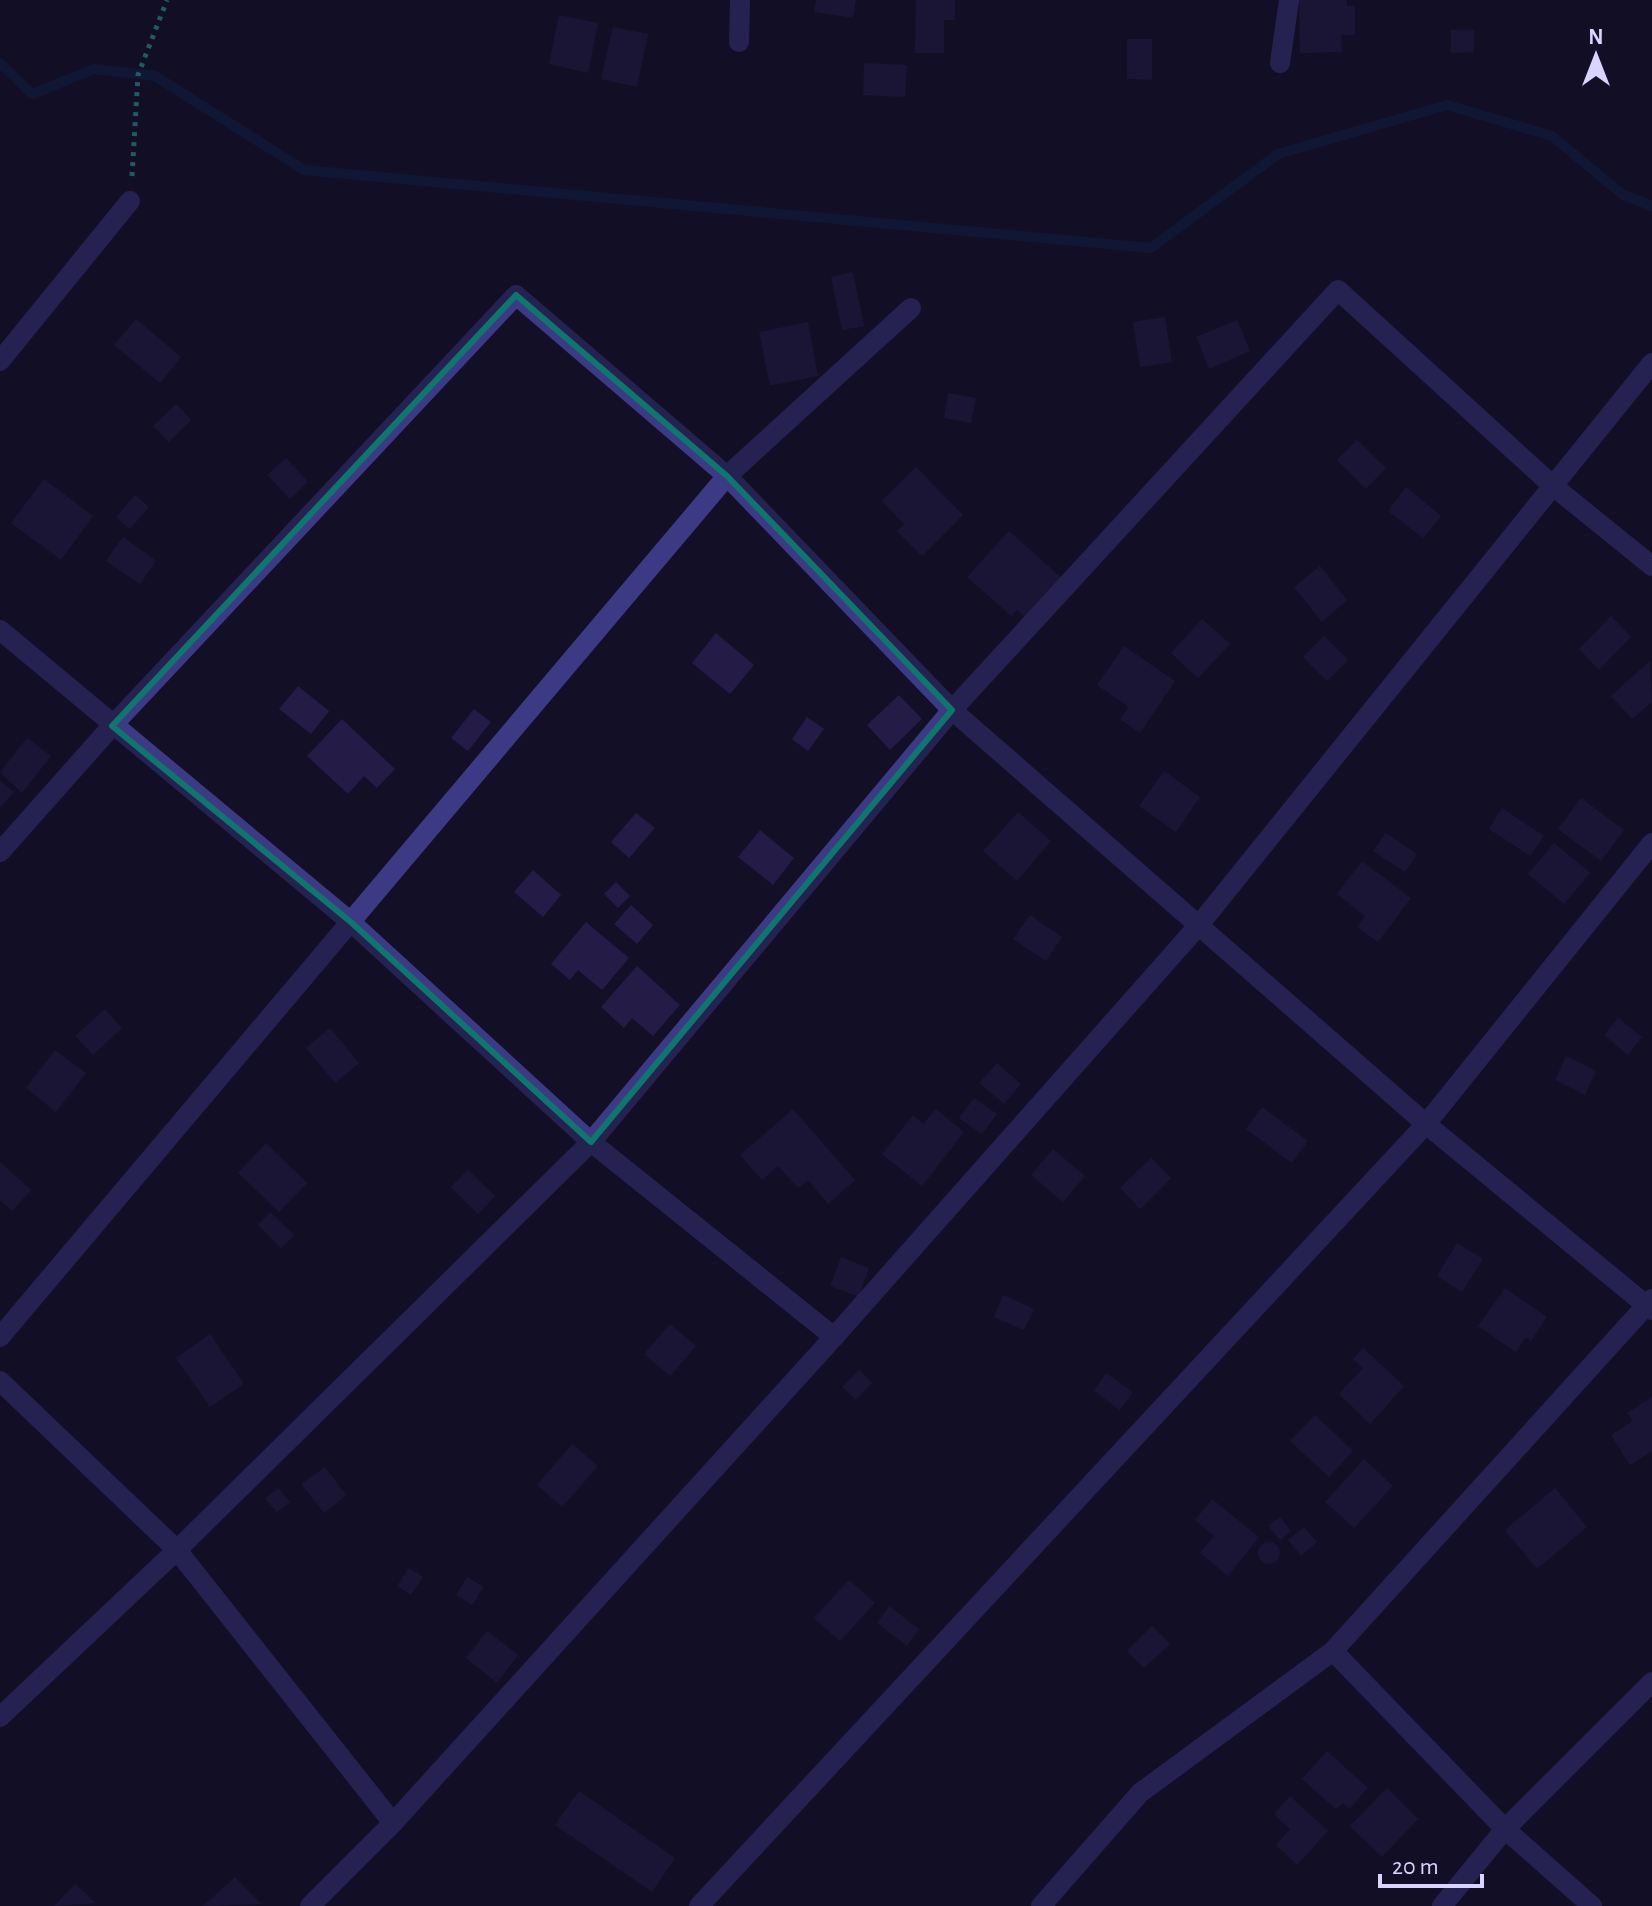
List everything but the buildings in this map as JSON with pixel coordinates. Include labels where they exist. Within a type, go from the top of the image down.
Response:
[{"type":"street","points":[[739,42],[740,0]]},
{"type":"street","points":[[1280,63],[1289,0]]},
{"type":"street","points":[[0,361],[130,201]]},
{"type":"street","points":[[0,1717],[177,1550],[591,1142],[952,710],[1338,290],[1553,486],[1652,566]]},
{"type":"street","points":[[0,852],[112,726],[516,295],[727,476],[952,710],[1426,1124],[1650,1304],[1333,1651],[1140,1793],[1041,1906]]},
{"type":"street","points":[[0,1337],[727,476],[911,308]]},
{"type":"street","points":[[310,1906],[393,1823],[834,1337],[1199,925],[1652,363]]},
{"type":"street","points":[[0,630],[352,923],[591,1142],[834,1337]]},
{"type":"street","points":[[699,1906],[1426,1124],[1652,843]]},
{"type":"street","points":[[0,1381],[177,1550],[393,1823]]},
{"type":"street","points":[[1333,1651],[1505,1829],[1592,1906]]},
{"type":"street","points":[[1442,1906],[1505,1829],[1652,1682]]},
{"type":"path","points":[[130,201],[138,75],[167,0]]},
{"type":"highlighted area","points":[[516,295],[727,476],[952,710],[591,1142],[352,923],[112,726]]},
{"type":"waterway","points":[[0,63],[32,94],[94,69],[155,76],[304,170],[1151,248],[1278,154],[1447,105],[1552,136],[1622,194],[1652,206]]}]
